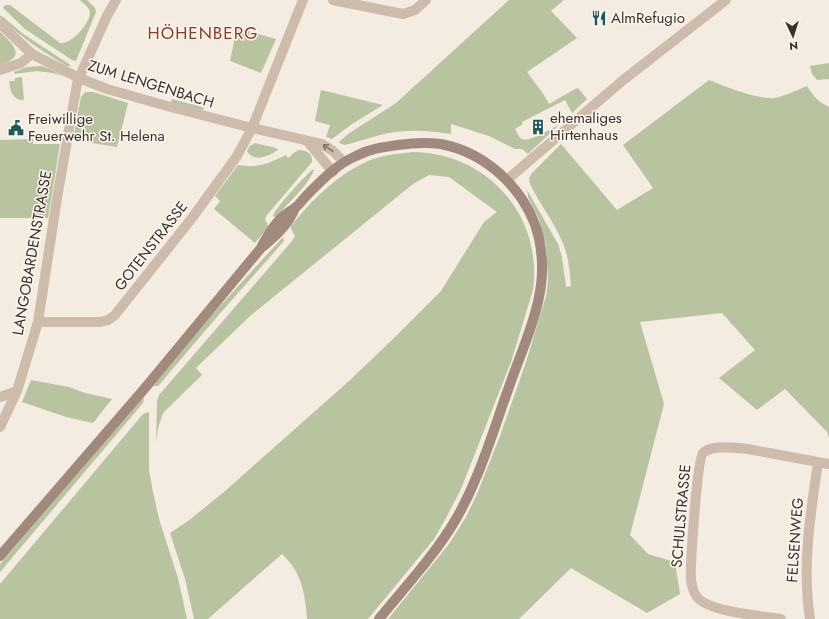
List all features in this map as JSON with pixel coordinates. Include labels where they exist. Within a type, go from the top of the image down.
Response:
[{"type":"main road","points":[[0,556],[145,388],[261,248],[282,229],[289,220],[295,208],[333,172],[344,162],[357,155],[378,148],[418,143],[440,144],[461,150],[474,156],[493,168],[507,180],[526,206],[534,223],[539,237],[542,275],[536,308],[492,436],[470,493],[455,520],[438,545],[378,619]]},
{"type":"street","name":"LANGOBARDENSTRASSE","points":[[0,428],[17,391],[38,322],[57,198],[79,78],[107,16],[116,0]]},
{"type":"street","name":"GOTENSTRASSE","points":[[38,322],[100,322],[108,320],[115,315],[192,218],[237,156],[252,128],[303,0]]},
{"type":"street","points":[[333,0],[403,14],[415,10],[426,0]]},
{"type":"street","points":[[507,180],[622,81],[726,0]]},
{"type":"street","name":"ZUM LENGENBACH","points":[[0,24],[32,54],[79,78],[144,100],[326,146],[344,162]]},
{"type":"street","points":[[0,70],[22,63],[32,54]]},
{"type":"street","points":[[308,142],[333,172]]},
{"type":"street","points":[[0,397],[17,391]]},
{"type":"street","name":"SCHULSTRASSE","points":[[781,619],[747,614],[708,605],[701,601],[694,592],[691,569],[700,461],[703,453],[708,450],[734,448],[748,449],[829,464]]},
{"type":"street","name":"FELSENWEG","points":[[810,619],[807,591],[808,536],[818,463]]},
{"type":"green space","points":[[80,0],[87,0],[95,8],[96,12],[76,61],[72,60],[25,29],[3,8],[5,5],[10,5],[60,43],[75,37],[87,22],[90,12]]},
{"type":"green space","points":[[509,0],[564,0],[551,11],[577,38],[527,72],[549,104],[578,88],[587,99],[572,113],[565,100],[522,122],[523,124],[515,129],[520,137],[525,140],[560,124],[528,154],[522,149],[515,149],[489,136],[451,124],[451,134],[407,131],[380,135],[345,145],[339,142],[348,134],[396,103]]},
{"type":"green space","points":[[0,16],[2,16],[22,33],[71,66],[67,66],[32,44],[0,18]]},
{"type":"green space","points":[[237,28],[276,39],[261,73],[230,61]]},
{"type":"green space","points":[[0,32],[13,46],[16,54],[8,62],[0,65]]},
{"type":"green space","points":[[829,63],[829,79],[817,80],[812,74],[810,66]]},
{"type":"green space","points":[[41,66],[63,76],[37,71],[15,74],[14,72],[27,67]]},
{"type":"green space","points":[[22,77],[24,100],[20,100],[15,97],[11,91],[9,81],[15,81],[15,78]]},
{"type":"green space","points":[[709,80],[741,92],[768,98],[779,97],[807,86],[816,98],[829,107],[829,438],[827,432],[785,389],[757,410],[719,378],[755,350],[722,313],[640,322],[664,404],[630,535],[648,554],[675,562],[680,594],[647,613],[571,568],[519,619],[388,619],[449,544],[466,517],[477,494],[500,436],[526,362],[546,296],[548,280],[546,245],[539,219],[528,197],[527,190],[558,244],[562,257],[566,287],[571,286],[566,251],[561,238],[534,192],[529,178],[561,144],[617,210],[653,188],[623,145]]},
{"type":"green space","points":[[321,90],[383,105],[352,124],[332,139],[326,137],[330,125],[315,121]]},
{"type":"green space","points":[[85,92],[93,92],[128,103],[117,147],[73,140],[81,97]]},
{"type":"green space","points":[[172,99],[202,107],[204,109],[202,110],[171,103]]},
{"type":"green space","points":[[33,139],[33,144],[60,144],[48,218],[0,218],[0,140]]},
{"type":"green space","points":[[255,143],[276,148],[278,150],[266,156],[257,158],[253,157],[247,151],[250,146]]},
{"type":"green space","points":[[299,150],[309,153],[312,157],[312,162],[267,215],[265,219],[268,227],[255,243],[214,209],[220,201],[215,196],[238,165],[258,166],[286,155],[288,158]]},
{"type":"green space","points":[[413,152],[440,155],[464,163],[486,176],[504,193],[519,214],[529,237],[534,263],[533,290],[511,362],[461,489],[434,539],[368,619],[307,619],[305,601],[298,576],[289,561],[282,554],[208,619],[194,619],[185,579],[170,533],[188,521],[224,492],[349,381],[393,339],[441,291],[484,222],[497,212],[449,177],[429,175],[413,184],[250,316],[196,368],[202,375],[163,413],[158,428],[156,443],[157,401],[159,395],[292,241],[295,236],[291,226],[324,190],[343,175],[370,160],[394,154]]},
{"type":"green space","points":[[312,170],[314,170],[303,188],[277,216],[273,216],[284,200]]},
{"type":"green space","points":[[283,237],[284,241],[159,385],[154,386],[210,317]]},
{"type":"green space","points":[[31,380],[69,387],[85,393],[112,399],[93,423],[66,417],[22,402]]},
{"type":"green space","points":[[144,398],[143,403],[0,572],[0,564]]},
{"type":"green space","points":[[149,412],[149,470],[153,492],[159,519],[178,578],[187,619],[0,619],[0,584],[143,414]]},
{"type":"place","name":"AlmRefugio","points":[[599,18]]},
{"type":"place","name":"ehemaliges Hirtenhaus","points":[[538,127]]},
{"type":"place","name":"Freiwillige Feuerwehr St. Helena","points":[[16,128]]},
{"type":"district","name":"HÖHENBERG","points":[[203,33]]}]
